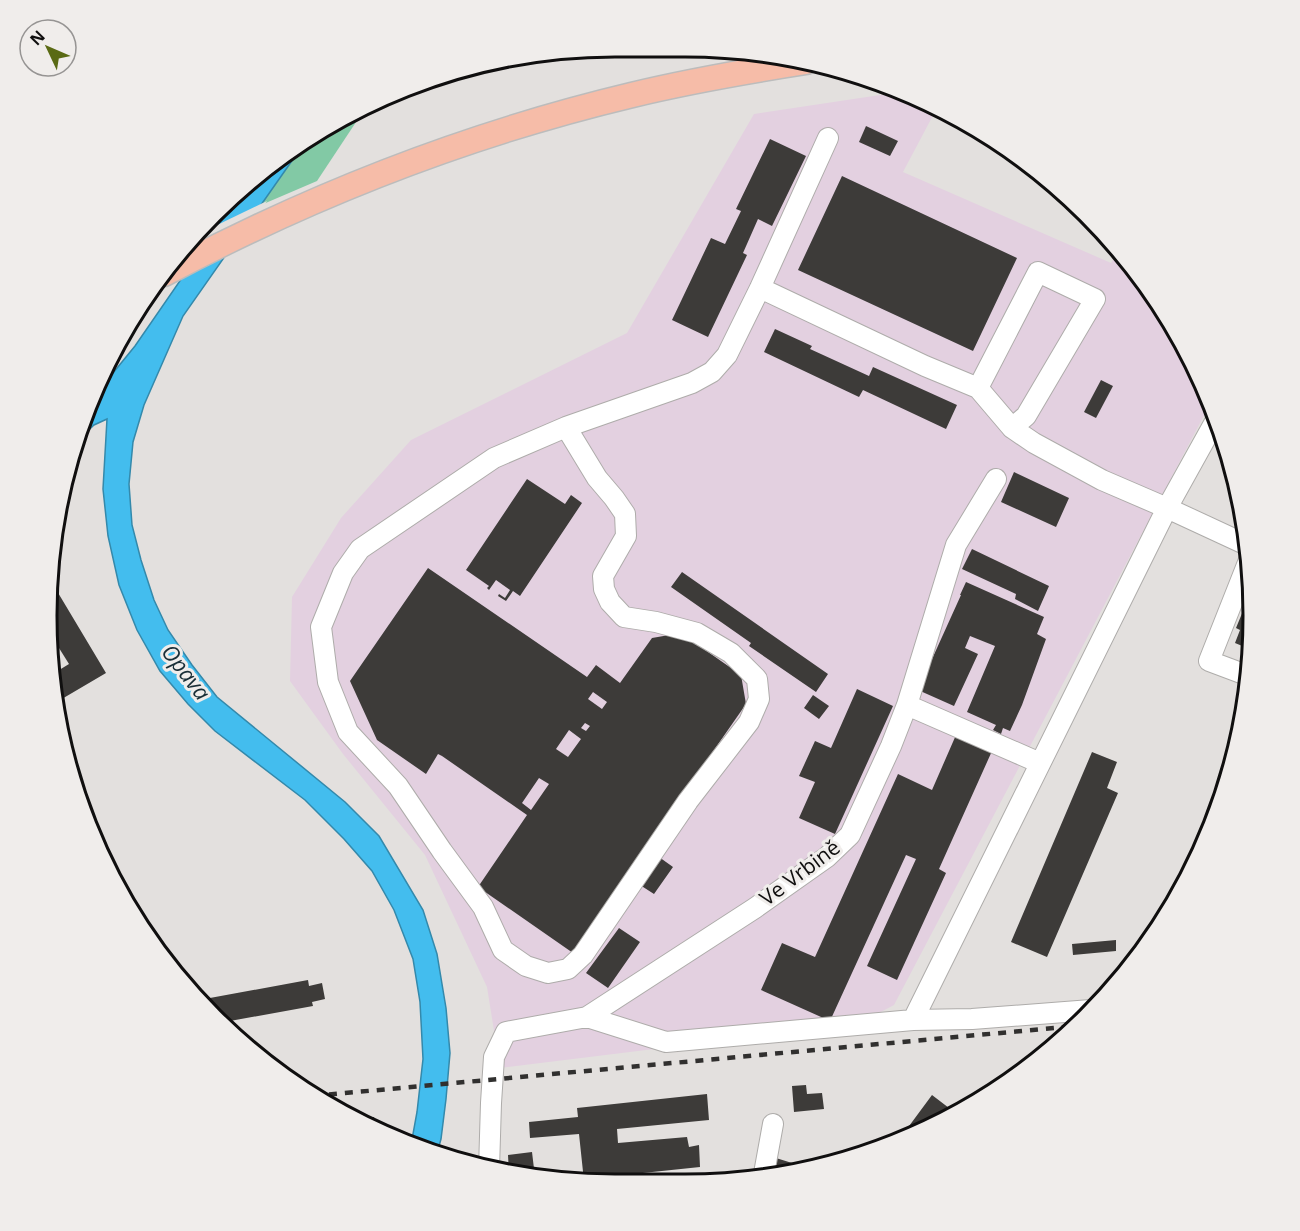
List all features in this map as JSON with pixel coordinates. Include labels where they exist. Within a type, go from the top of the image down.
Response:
[{"type":"main road","points":[[181,266],[277,217],[331,193],[396,167],[510,128],[633,94],[697,80],[781,66]]},
{"type":"street","points":[[567,427],[597,478],[625,514],[626,536],[603,576],[604,589],[610,602],[624,617],[656,622],[697,633],[731,653],[757,679],[759,699],[749,722],[688,801],[583,955],[568,969],[548,973],[526,966],[503,950],[483,907],[398,786],[348,732],[328,682],[321,627],[343,573],[360,549],[494,458],[567,427],[692,383],[712,372],[727,355],[828,138]]},
{"type":"street","points":[[978,388],[1038,272],[1095,299],[1026,416],[1012,428]]},
{"type":"street","points":[[760,288],[925,366],[978,388],[1012,428],[1040,447],[1102,480],[1167,507],[1238,541]]},
{"type":"street","points":[[913,1020],[1167,507],[1211,430]]},
{"type":"street","name":"Ve Vrbině","points":[[489,1159],[494,1057],[506,1032],[587,1017],[755,908],[827,857],[850,835],[891,746],[907,705],[956,545],[996,479]]},
{"type":"street","points":[[1240,673],[1209,661],[1242,578]]},
{"type":"street","points":[[907,705],[1040,763]]},
{"type":"street","points":[[587,1017],[666,1042],[913,1020],[972,1019],[1078,1011]]},
{"type":"street","points":[[765,1168],[773,1124]]},
{"type":"shaded area","points":[[884,94],[933,116],[903,172],[1111,263],[1114,259],[1149,305],[1168,336],[1185,368],[1205,414],[894,1005],[858,1024],[500,1068],[487,987],[425,855],[343,754],[290,681],[292,597],[341,518],[411,440],[627,333],[754,114]]},
{"type":"green space","points":[[357,121],[317,181],[261,205],[292,160]]},
{"type":"water","name":"Opava","points":[[292,160],[183,316],[144,405],[133,442],[129,484],[132,525],[154,600],[168,630],[192,665],[217,697],[345,802],[379,836],[423,910],[437,954],[446,1008],[450,1053],[439,1145],[413,1135],[423,1059],[420,1002],[413,959],[394,910],[372,871],[305,800],[215,731],[188,704],[160,671],[137,630],[119,585],[108,536],[103,489],[107,419],[90,429],[113,374],[135,346],[222,220],[247,196]]},
{"type":"pier","points":[[267,201],[233,250],[178,278],[207,235],[217,225]]},
{"type":"building","points":[[866,126],[898,141],[890,156],[859,142]]},
{"type":"building","points":[[770,139],[806,156],[772,226],[758,219],[743,253],[747,255],[708,337],[672,320],[711,238],[725,244],[741,211],[736,209]]},
{"type":"building","points":[[842,176],[1017,258],[973,351],[798,270]]},
{"type":"building","points":[[775,329],[812,346],[810,349],[869,376],[873,367],[957,405],[946,429],[863,390],[859,397],[764,352]]},
{"type":"building","points":[[1101,380],[1113,386],[1096,418],[1084,412]]},
{"type":"building","points":[[1014,472],[1069,498],[1056,527],[1001,502]]},
{"type":"building","points":[[527,479],[565,504],[571,495],[582,503],[520,596],[513,591],[506,601],[498,596],[499,594],[505,598],[510,590],[496,580],[489,590],[487,588],[489,586],[466,570]]},
{"type":"building","points":[[972,549],[1049,586],[1038,611],[1015,599],[1016,594],[962,569]]},
{"type":"building","points":[[428,568],[587,677],[596,665],[620,683],[652,638],[681,633],[741,675],[746,704],[573,953],[478,887],[527,815],[438,754],[426,774],[377,740],[350,681]],"holes":[[[593,692],[607,702],[602,709],[588,699]],[[585,723],[590,726],[586,731],[581,728]],[[569,730],[581,739],[568,757],[556,749]],[[539,778],[549,784],[531,810],[522,803]]]},
{"type":"building","points":[[682,572],[828,674],[816,692],[749,646],[751,643],[671,587]]},
{"type":"building","points":[[966,582],[1044,617],[1037,634],[1046,639],[1022,705],[1010,731],[1003,728],[1001,734],[993,730],[996,725],[967,712],[995,646],[970,636],[965,648],[978,654],[954,706],[918,690]]},
{"type":"building","points":[[58,592],[106,673],[64,698],[60,670],[69,664],[58,646]]},
{"type":"building","points":[[1243,611],[1242,646],[1235,643],[1240,630],[1236,628]]},
{"type":"building","points":[[857,689],[893,706],[835,834],[799,818],[815,782],[799,776],[815,741],[831,748]]},
{"type":"building","points":[[813,695],[829,706],[819,719],[804,708]]},
{"type":"building","points":[[956,735],[992,751],[939,869],[946,873],[897,980],[867,966],[916,859],[906,855],[830,1021],[761,990],[782,943],[815,957],[898,774],[932,790]]},
{"type":"building","points":[[1092,752],[1117,762],[1107,788],[1118,793],[1047,957],[1011,942]]},
{"type":"building","points":[[659,857],[673,867],[654,894],[640,885]]},
{"type":"building","points":[[619,928],[640,942],[608,988],[586,973]]},
{"type":"building","points":[[1116,940],[1116,951],[1073,955],[1072,944]]},
{"type":"building","points":[[308,980],[309,986],[322,983],[325,999],[312,1002],[313,1006],[232,1021],[210,998]]},
{"type":"building","points":[[806,1085],[807,1094],[822,1093],[824,1109],[794,1112],[792,1086]]},
{"type":"building","points":[[707,1094],[709,1120],[617,1129],[618,1143],[687,1137],[689,1147],[699,1145],[700,1167],[633,1174],[583,1173],[579,1134],[530,1138],[529,1122],[578,1117],[577,1108]]},
{"type":"building","points":[[932,1095],[948,1107],[932,1116],[909,1126]]},
{"type":"building","points":[[532,1152],[534,1167],[508,1163],[508,1155]]},
{"type":"building","points":[[776,1158],[792,1163],[773,1166]]},
{"type":"railway","points":[[329,1095],[1061,1027]]}]
